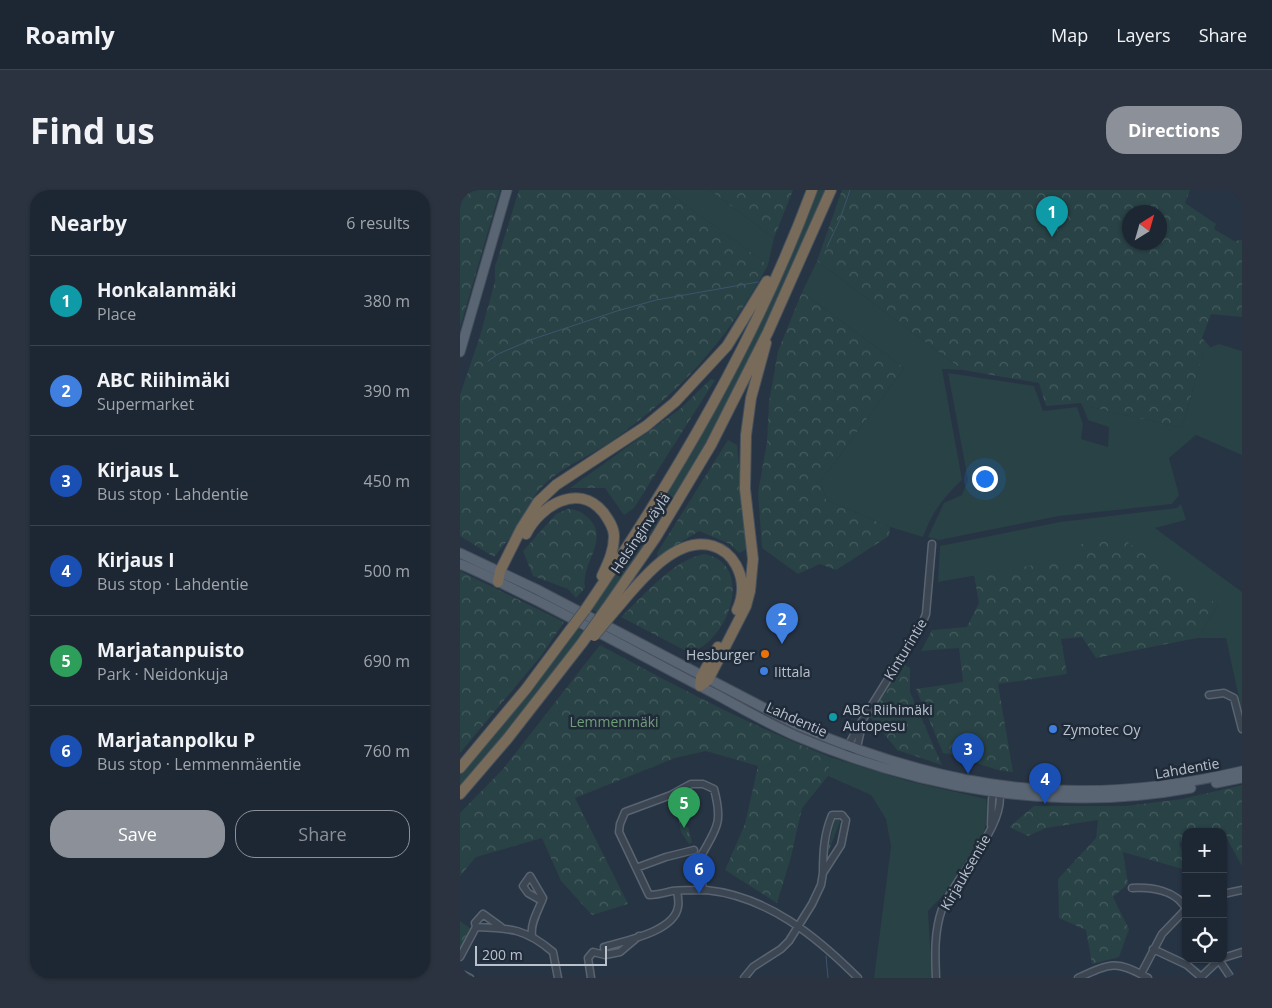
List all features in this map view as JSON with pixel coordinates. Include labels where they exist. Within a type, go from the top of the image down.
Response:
[{"type":"highway","points":[[503,573],[521,529],[538,502],[556,485],[646,426],[675,402],[726,346],[770,278],[780,268],[812,190]]},
{"type":"highway","name":"Helsinginväylä","points":[[460,794],[508,738],[609,611],[684,491],[731,408],[768,332],[831,190]]},
{"type":"highway","name":"Helsinginväylä","points":[[597,592],[639,530],[694,440],[751,330],[780,268]]},
{"type":"highway","points":[[703,681],[738,622],[750,591],[753,559],[745,490],[746,435],[751,398],[765,352],[768,332]]},
{"type":"highway","points":[[460,768],[520,697],[597,592],[612,552],[614,534],[610,522],[593,503],[581,499],[560,500],[539,514],[498,582]]},
{"type":"highway","points":[[609,611],[644,576],[671,554],[692,545],[710,545],[722,550],[736,564],[741,576],[743,593],[730,626],[703,681]]},
{"type":"main road","points":[[460,352],[507,190]]},
{"type":"main road","name":"Lahdentie","points":[[460,553],[503,573],[703,681],[787,732],[849,756],[940,783],[1072,799],[1126,798],[1155,795],[1242,778]]},
{"type":"main road","name":"Lahdentie","points":[[460,564],[797,725],[852,747],[925,771],[997,790],[1053,791],[1130,790],[1206,780],[1242,771]]},
{"type":"street","name":"Kinturintie","points":[[849,756],[864,719],[922,624],[926,607],[932,544]]},
{"type":"street","points":[[1209,695],[1224,693],[1234,698],[1242,729]]},
{"type":"street","points":[[703,890],[699,860],[713,838],[720,811],[714,789],[703,784],[691,784],[676,793],[625,812],[619,832],[647,891],[652,895],[677,891],[703,890],[747,898],[797,926],[832,952],[858,978]]},
{"type":"street","name":"Kirjauksentie","points":[[936,978],[935,939],[943,909],[954,886],[982,847],[991,825],[997,790]]},
{"type":"street","points":[[744,978],[753,967],[786,946],[817,894],[823,872],[823,845],[828,823],[832,815],[842,815],[846,820],[841,845],[823,872]]},
{"type":"street","points":[[636,868],[666,857],[694,850]]},
{"type":"street","points":[[1132,888],[1150,887],[1174,895],[1182,904]]},
{"type":"street","points":[[1227,893],[1242,890]]},
{"type":"street","points":[[605,956],[604,947],[665,927],[672,920],[678,907],[677,891]]},
{"type":"street","points":[[532,935],[531,928],[542,901]]},
{"type":"street","points":[[1078,978],[1094,970],[1116,964],[1145,976],[1153,949],[1166,928],[1182,913]]},
{"type":"street","points":[[460,957],[476,927],[476,921],[483,914],[501,927]]},
{"type":"street","points":[[476,927],[501,927],[532,935],[553,952],[558,978]]},
{"type":"street","points":[[591,978],[588,962],[590,954],[593,952],[605,956],[620,952],[639,936]]},
{"type":"street","points":[[1153,949],[1187,965],[1201,978],[1217,963]]},
{"type":"street","points":[[1227,957],[1242,952]]},
{"type":"street","points":[[1223,963],[1231,978]]},
{"type":"street","points":[[460,973],[470,978]]},
{"type":"green space","points":[[460,190],[500,190],[460,328]]},
{"type":"green space","points":[[519,190],[665,190],[768,265],[736,317],[701,362],[661,402],[638,421],[613,440],[546,483],[532,499],[513,534],[494,557],[460,536],[460,395],[480,336],[495,281],[495,267]]},
{"type":"green space","points":[[665,190],[710,190],[774,238],[768,265]]},
{"type":"green space","points":[[710,190],[793,190],[774,238]]},
{"type":"green space","points":[[815,190],[825,190],[740,380],[681,485],[597,613],[590,608],[633,545],[687,459],[732,377]]},
{"type":"green space","points":[[842,190],[1190,190],[1185,203],[1216,224],[1214,229],[1234,241],[1242,240],[1242,317],[1211,314],[1202,338],[1210,347],[1203,354],[1182,428],[1082,405],[1081,403],[1046,406],[1039,383],[963,370],[817,261]]},
{"type":"green space","points":[[817,261],[963,370],[942,369],[962,480],[939,506],[930,520],[923,537],[890,527],[826,500],[821,481],[904,368],[802,292]]},
{"type":"green space","points":[[802,292],[904,368],[821,481],[826,500],[890,527],[889,536],[836,570],[820,564],[798,574],[762,548],[758,492],[767,442],[769,402],[778,351]]},
{"type":"green space","points":[[1219,344],[1242,351],[1242,455],[1196,435],[1169,458],[1179,495],[1172,504],[1059,516],[939,540],[928,537],[944,503],[962,495],[968,480],[948,373],[1034,386],[1043,411],[1077,407],[1083,424],[1081,439],[1108,447],[1109,427],[1088,420],[1082,405],[1182,428],[1203,354],[1206,349]]},
{"type":"green space","points":[[711,379],[715,380],[634,508],[624,515],[605,488],[570,488],[680,409]]},
{"type":"green space","points":[[728,440],[737,445],[747,549],[739,553],[730,544],[699,531],[657,557],[657,553]]},
{"type":"green space","points":[[1181,504],[1186,520],[1155,528],[1242,592],[1242,712],[1226,638],[1197,638],[1218,605],[1076,558],[938,582],[940,546],[1060,522],[1177,508]]},
{"type":"green space","points":[[573,509],[586,516],[594,524],[597,533],[594,551],[587,569],[585,588],[576,598],[568,589],[533,576],[523,551],[556,514]]},
{"type":"green space","points":[[1123,539],[1218,605],[1197,638],[1096,658],[1082,637],[1061,639],[1067,674],[998,684],[1013,772],[995,769],[943,753],[916,689],[963,682],[959,648],[921,651],[932,630],[967,627],[979,603],[974,575],[1075,558],[1081,544]]},
{"type":"green space","points":[[704,554],[720,561],[730,573],[733,588],[731,605],[724,621],[714,636],[702,647],[688,652],[621,617],[670,571],[692,558]]},
{"type":"green space","points":[[460,571],[564,622],[541,656],[460,753]]},
{"type":"green space","points":[[577,628],[584,632],[570,652],[525,711],[460,786],[460,773],[506,720]]},
{"type":"green space","name":"Lemmenmäki","points":[[600,645],[713,704],[771,732],[830,757],[828,776],[802,808],[791,857],[777,903],[725,870],[745,824],[758,766],[706,751],[675,758],[575,798],[628,904],[592,915],[561,881],[542,838],[476,857],[460,876],[460,813],[503,769]]},
{"type":"green space","points":[[902,663],[910,668],[910,692],[942,765],[897,750],[870,717]]},
{"type":"green space","points":[[830,757],[908,781],[986,799],[987,815],[979,846],[961,874],[928,911],[932,978],[874,978],[891,847],[886,819],[871,795],[828,776]]},
{"type":"green space","points":[[1242,785],[1242,866],[1227,839],[1227,828],[1182,828],[1182,842],[1179,843],[1182,851],[1182,869],[1123,852],[1128,884],[1113,897],[1129,929],[1119,957],[1092,964],[1086,930],[1059,918],[1058,879],[1096,838],[1098,820],[1046,828],[1028,836],[1009,827],[1034,806],[1126,806],[1182,799]]},
{"type":"green space","points":[[684,814],[685,826],[688,827],[692,842],[689,844],[681,832],[678,815]]},
{"type":"green space","points":[[835,819],[840,819],[840,821],[826,858]]},
{"type":"green space","points":[[460,921],[474,931],[460,950]]},
{"type":"waterway","points":[[827,247],[840,219],[850,190]]},
{"type":"waterway","points":[[488,361],[498,354],[533,339],[617,311],[656,300],[758,282]]},
{"type":"waterway","points":[[826,956],[828,978]]},
{"type":"place","name":"Honkalanmäki","points":[[1052,237]]},
{"type":"place","name":"ABC Riihimäki","points":[[782,644]]},
{"type":"place","name":"Hesburger","points":[[765,654]]},
{"type":"place","name":"Iittala","points":[[764,671]]},
{"type":"place","name":"ABC Riihimäki Autopesu","points":[[833,717]]},
{"type":"place","name":"Zymotec Oy","points":[[1053,729]]},
{"type":"place","name":"Kirjaus L","points":[[968,774]]},
{"type":"place","name":"Kirjaus I","points":[[1045,804]]},
{"type":"place","name":"Marjatanpuisto","points":[[684,828]]},
{"type":"place","name":"Marjatanpolku P","points":[[699,894]]}]
